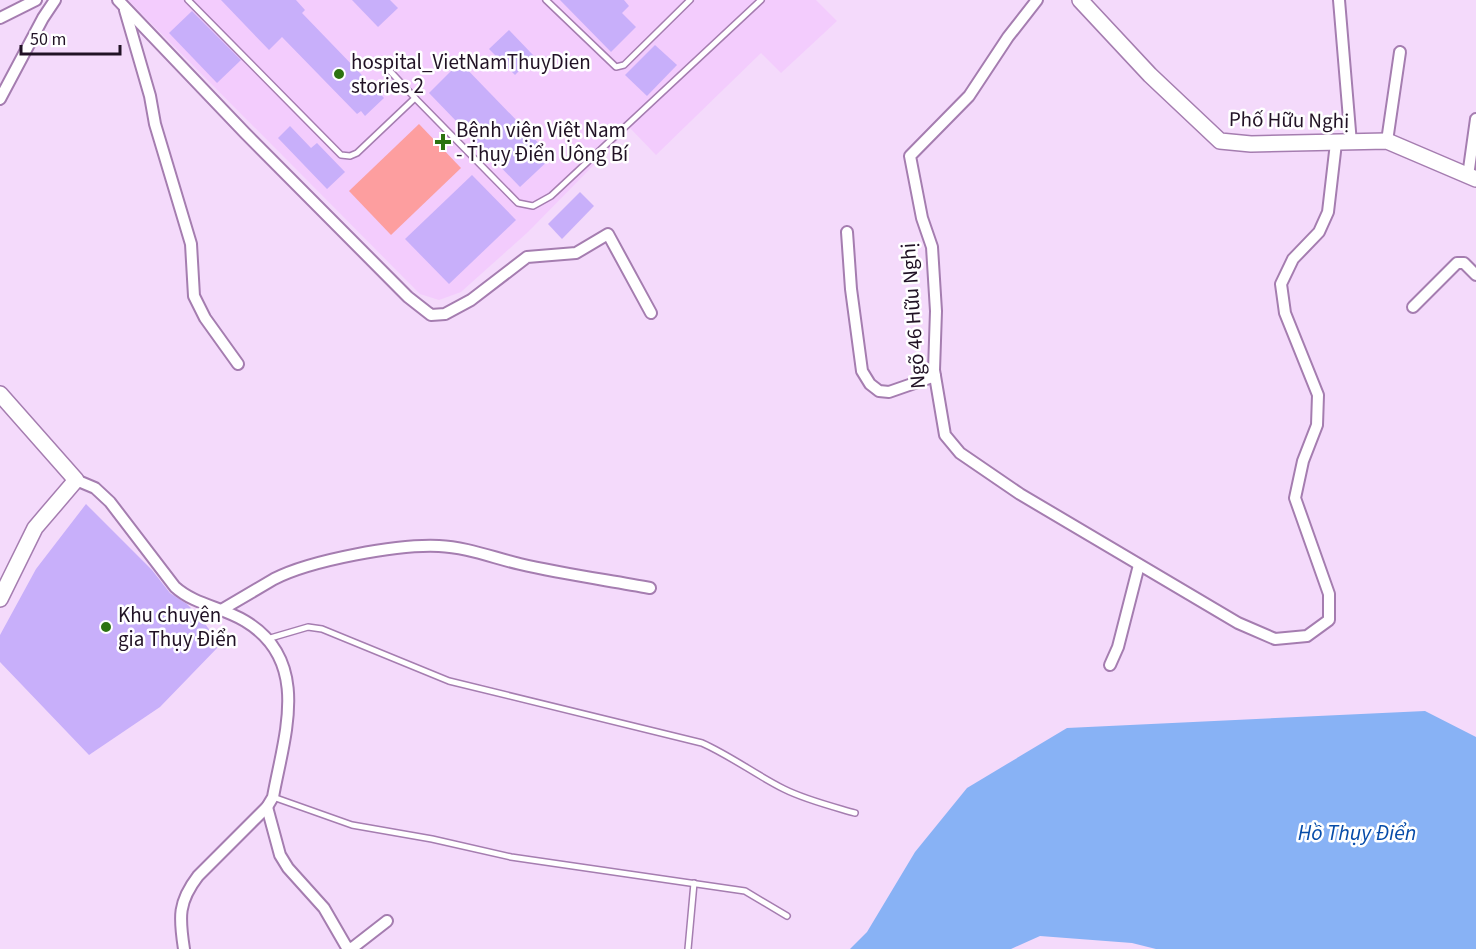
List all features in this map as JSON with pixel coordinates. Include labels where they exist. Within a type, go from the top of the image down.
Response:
[{"type":"main road","name":"Phố Hữu Nghị","points":[[1080,0],[1150,75],[1220,141],[1251,144],[1387,141],[1472,178]]},
{"type":"main road","points":[[0,394],[76,480],[34,528],[0,599]]},
{"type":"street","points":[[0,18],[36,0]]},
{"type":"street","points":[[0,99],[55,0]]},
{"type":"street","name":"Ngõ 46 Hữu Nghị","points":[[1037,0],[1008,37],[969,96],[910,156],[922,218],[932,247],[936,311],[935,376],[945,435],[960,453],[1020,494],[1238,623],[1275,639],[1307,636],[1329,620],[1329,594],[1295,498],[1303,461],[1317,425],[1318,395],[1285,313],[1281,284],[1293,259],[1319,232],[1328,212],[1343,143]]},
{"type":"street","points":[[1339,0],[1343,143]]},
{"type":"street","points":[[121,4],[408,297],[431,315],[445,314],[471,300],[527,257],[576,253],[608,234],[651,313]]},
{"type":"street","points":[[121,4],[150,96],[155,124],[191,244],[194,296],[205,318],[238,364]]},
{"type":"street","points":[[1387,141],[1400,52]]},
{"type":"street","points":[[1472,178],[1476,119]]},
{"type":"street","points":[[848,232],[851,289],[862,371],[870,384],[879,391],[889,392],[935,376]]},
{"type":"street","points":[[1413,308],[1460,262],[1476,275]]},
{"type":"street","points":[[76,480],[95,488],[110,502],[175,587],[185,595],[223,609],[245,621],[267,639],[283,665],[289,696],[270,802],[280,855],[288,868],[324,908],[346,946],[351,949],[358,945],[387,921]]},
{"type":"street","points":[[223,609],[275,579],[299,569],[353,556],[419,546],[461,549],[522,564],[651,588]]},
{"type":"street","points":[[1110,665],[1118,647],[1139,565]]},
{"type":"street","points":[[184,949],[180,910],[189,888],[270,802]]},
{"type":"lane","points":[[188,0],[341,154],[350,156],[357,153],[415,98]]},
{"type":"lane","points":[[546,0],[616,67],[624,65],[690,0]]},
{"type":"lane","points":[[748,0],[754,7]]},
{"type":"lane","points":[[389,70],[518,203],[533,206],[551,196],[761,0]]},
{"type":"lane","points":[[267,639],[308,627],[322,629],[449,681],[702,743],[720,751],[783,789],[855,813]]},
{"type":"lane","points":[[270,802],[352,825],[432,839],[511,857],[745,891],[787,916]]},
{"type":"lane","points":[[688,949],[694,883]]},
{"type":"shaded area","name":"Bệnh viện Việt Nam - Thụy Điển Uông Bí","points":[[128,0],[816,0],[837,21],[781,73],[761,53],[656,155],[630,128],[528,232],[461,292],[439,300],[420,294]]},
{"type":"shaded area","points":[[419,124],[461,168],[391,235],[349,191]]},
{"type":"water","name":"Hồ Thụy Điển","points":[[1425,711],[1476,737],[1476,949],[1156,949],[1132,943],[1040,936],[1011,949],[850,949],[867,932],[915,852],[967,788],[1067,728]]},
{"type":"building","name":"hospital_VietNamThuyDien stories 2","points":[[221,0],[296,0],[305,10],[302,13],[384,98],[365,116],[361,111],[357,114],[282,37],[269,50]]},
{"type":"building","name":"hospital_VietNamThuyDien stories 2","points":[[352,0],[390,0],[398,8],[378,27]]},
{"type":"building","points":[[560,0],[624,0],[629,6],[622,13],[636,27],[611,52]]},
{"type":"building","points":[[192,11],[241,60],[217,83],[169,33]]},
{"type":"building","points":[[509,30],[534,56],[515,75],[489,49]]},
{"type":"building","points":[[655,45],[677,65],[647,96],[625,75]]},
{"type":"building","points":[[460,62],[552,157],[520,187],[429,93]]},
{"type":"building","points":[[290,126],[311,148],[317,143],[345,172],[327,189],[278,138]]},
{"type":"building","points":[[472,175],[516,220],[449,284],[405,239]]},
{"type":"building","points":[[580,192],[594,206],[562,239],[548,224]]},
{"type":"building","name":"Khu chuyên gia Thụy Điển","points":[[86,504],[152,570],[170,593],[187,604],[201,618],[220,645],[160,707],[89,755],[0,662],[0,635],[36,569]]},
{"type":"place","name":"hospital_VietNamThuyDien stories 2","points":[[339,74]]},
{"type":"place","name":"Bệnh viện Việt Nam - Thụy Điển Uông Bí","points":[[443,142]]},
{"type":"place","name":"Khu chuyên gia Thụy Điển","points":[[106,627]]}]
